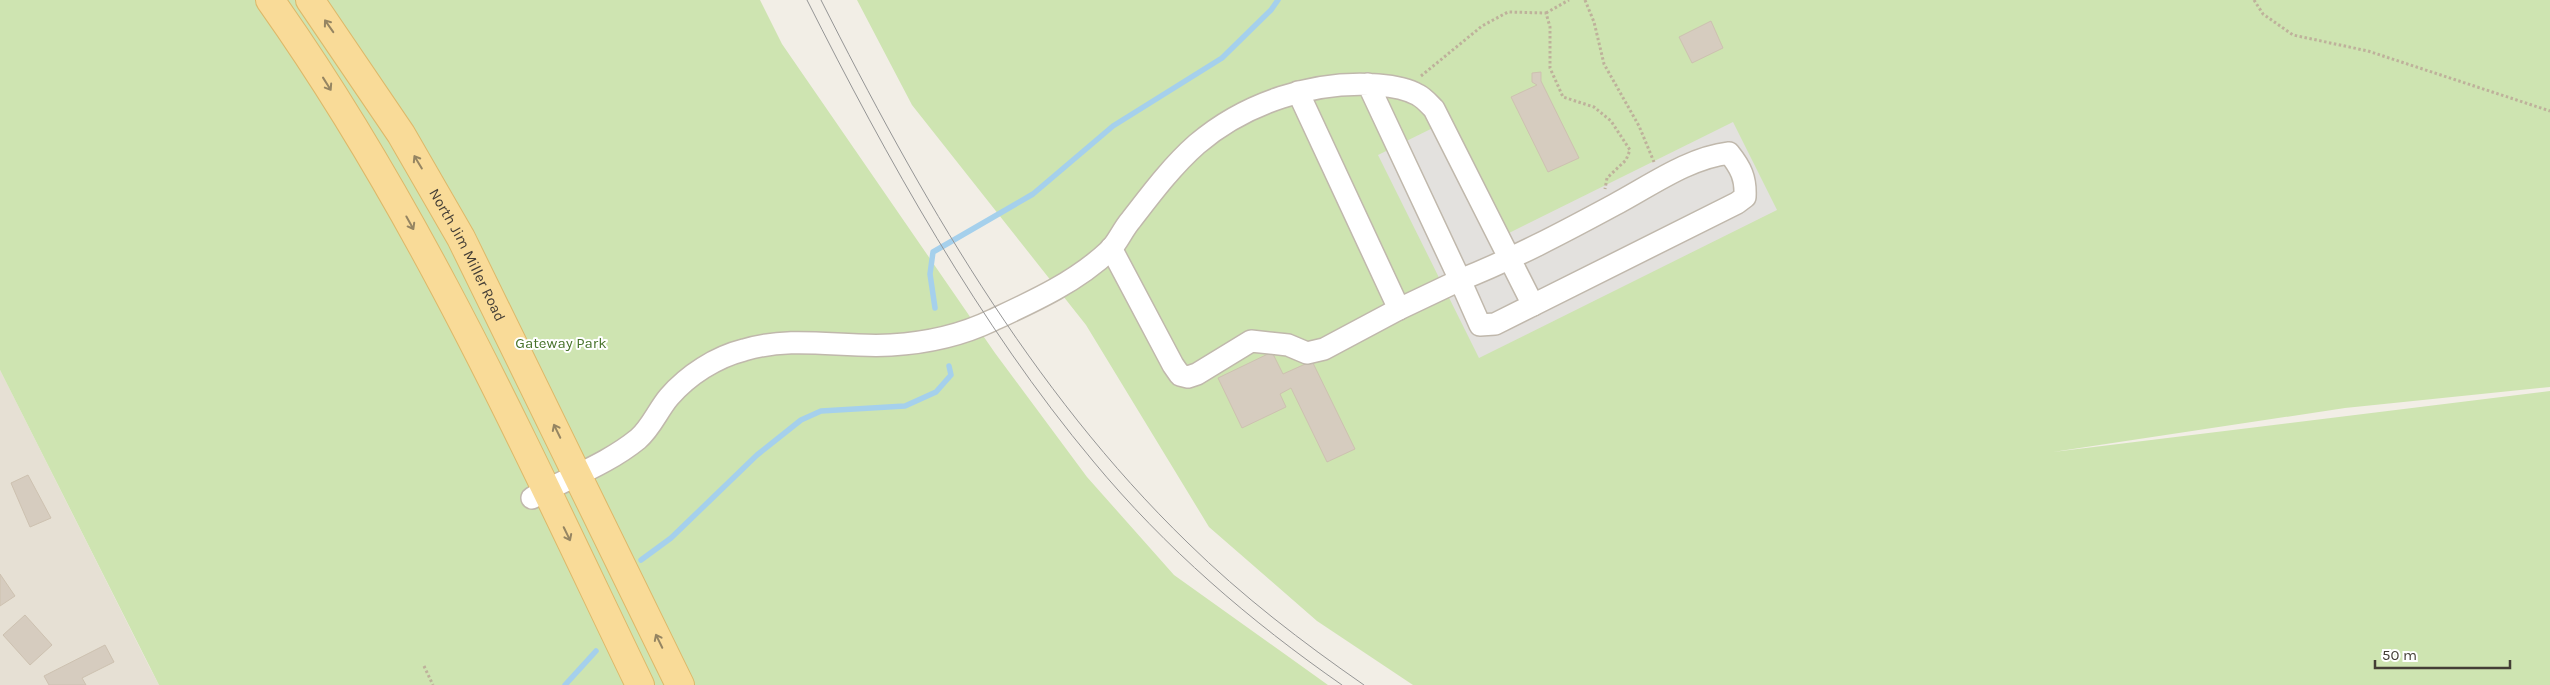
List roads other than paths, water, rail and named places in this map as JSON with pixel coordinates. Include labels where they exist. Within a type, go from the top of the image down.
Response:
[{"type":"main road","points":[[270,0],[302,45],[371,154],[438,273],[539,494],[640,685]]},
{"type":"main road","name":"North Jim Miller Road","points":[[310,0],[391,119],[433,187],[488,289],[680,685]]},
{"type":"lane","points":[[539,494],[616,455],[640,437],[669,397],[689,378],[715,361],[742,350],[773,343],[815,341],[890,345],[938,338],[978,327],[1041,298],[1074,278],[1112,248],[1135,214],[1168,174],[1196,145],[1222,126],[1257,107],[1298,92],[1334,86],[1368,84],[1404,90],[1420,96],[1434,109],[1533,305]]},
{"type":"lane","points":[[1112,248],[1173,365],[1180,375],[1188,377],[1197,374],[1251,341],[1288,345],[1307,353],[1324,349],[1399,309],[1460,280],[1510,260],[1660,179],[1712,155],[1729,153],[1741,168],[1746,183],[1745,197],[1728,208],[1495,324],[1480,325],[1460,280],[1368,84]]},
{"type":"lane","points":[[1298,92],[1399,309]]},
{"type":"waterway","points":[[935,308],[930,274],[933,252],[1033,194],[1113,126],[1222,58],[1271,10],[1278,0]]},
{"type":"waterway","points":[[641,560],[671,538],[757,455],[801,420],[821,411],[905,406],[936,392],[951,375],[949,366]]},
{"type":"waterway","points":[[565,685],[596,651]]},
{"type":"tram line","points":[[807,0],[869,119],[937,239],[1012,354],[1052,409],[1121,493],[1179,553],[1210,582],[1274,635],[1342,685]]},
{"type":"tram line","points":[[821,0],[897,145],[939,217],[982,287],[1028,355],[1078,421],[1131,484],[1209,563],[1273,618],[1364,685]]},
{"type":"park label","name":"Gateway Park","points":[[561,343]]}]
